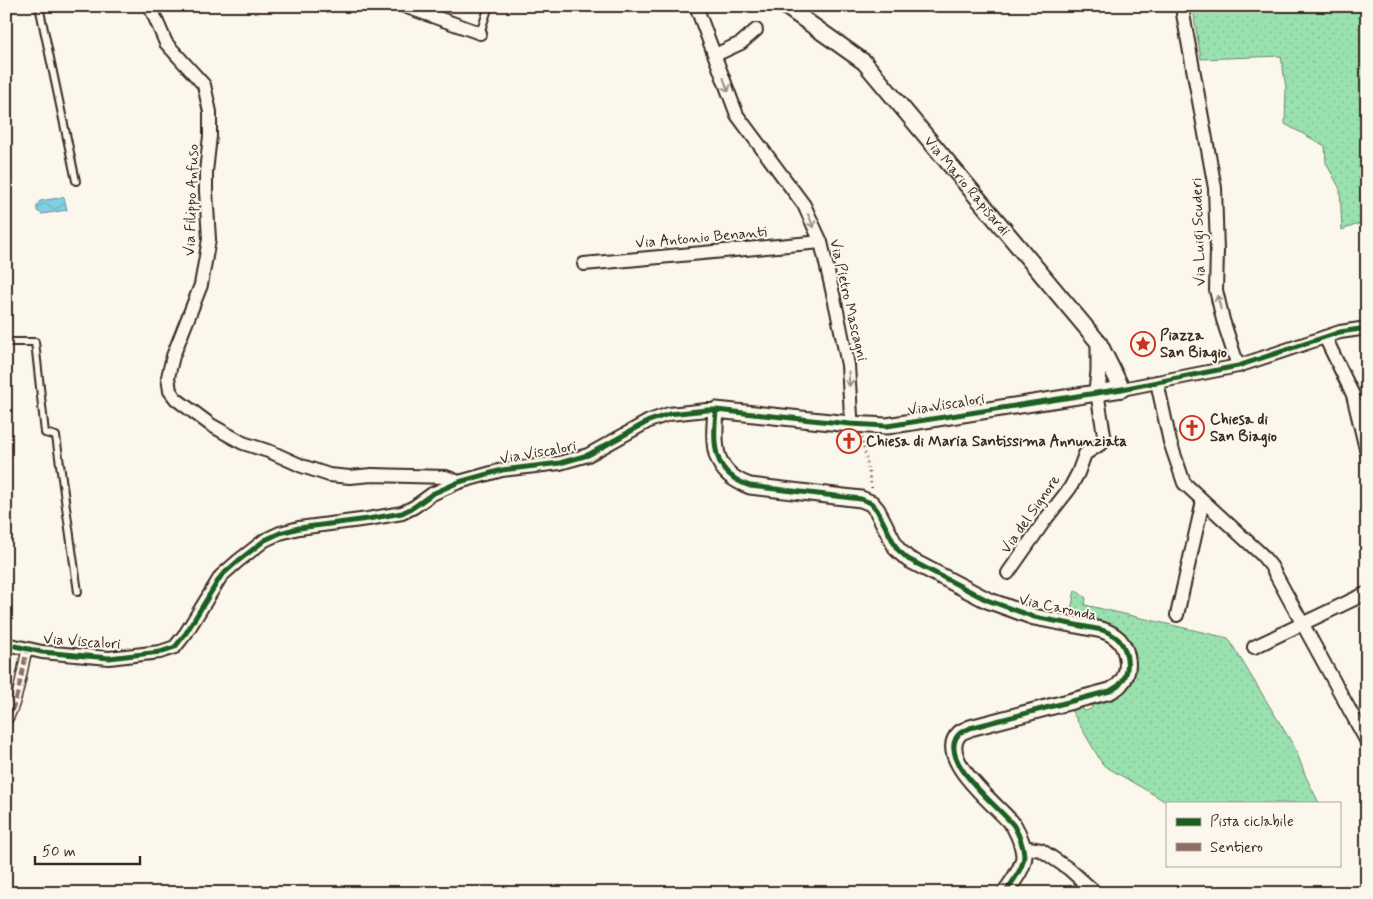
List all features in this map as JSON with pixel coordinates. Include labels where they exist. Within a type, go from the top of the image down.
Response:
[{"type":"street","name":"Via Filippo Anfuso","points":[[150,6],[166,43],[204,85],[210,112],[210,136],[206,172],[209,239],[202,285],[173,356],[168,377],[170,391],[176,399],[211,425],[243,443],[329,475],[446,477],[460,482]]},
{"type":"street","points":[[404,6],[480,33]]},
{"type":"street","name":"Via Pietro Mascagni","points":[[696,6],[737,115],[804,204],[820,242],[848,365],[852,416],[855,424]]},
{"type":"street","name":"Via Mario Rapisardi","points":[[785,6],[864,62],[1099,343],[1122,388]]},
{"type":"street","name":"Via Luigi Scuderi","points":[[1183,6],[1215,188],[1216,290],[1223,320],[1238,366]]},
{"type":"street","points":[[715,55],[741,43],[756,30]]},
{"type":"street","name":"Via Antonio Benanti","points":[[584,264],[820,242]]},
{"type":"street","points":[[1122,388],[1238,366],[1340,332],[1367,328]]},
{"type":"street","points":[[1325,337],[1353,395],[1367,453]]},
{"type":"street","points":[[1097,392],[1099,343]]},
{"type":"street","points":[[1157,382],[1170,442],[1184,483],[1261,554],[1271,566],[1366,740]]},
{"type":"street","name":"Via Viscalori","points":[[6,644],[60,654],[109,658],[160,652],[174,647],[186,633],[221,576],[265,540],[280,533],[299,528],[402,513],[432,494],[460,482],[502,470],[560,463],[588,455],[649,421],[669,414],[716,410],[887,426],[1122,388]]},
{"type":"street","name":"Via del Signore","points":[[1008,573],[1070,488],[1085,454],[1105,442],[1097,392]]},
{"type":"street","points":[[716,410],[714,433],[719,461],[727,474],[737,482],[750,486],[861,499],[871,503]]},
{"type":"street","points":[[1177,615],[1203,501]]},
{"type":"street","name":"Via Caronda","points":[[871,503],[877,510],[897,549],[908,559],[1001,606],[1034,618],[1102,630],[1118,639],[1123,646],[1128,666],[1125,677],[1120,684],[1110,691],[970,728],[960,733],[955,741],[956,760],[965,775],[1013,825],[1023,846]]},
{"type":"street","points":[[1254,647],[1367,592]]},
{"type":"street","points":[[6,722],[10,717],[14,704],[27,649]]},
{"type":"street","points":[[1005,893],[1024,857],[1023,846],[1040,850],[1069,870],[1096,893]]},
{"type":"lane","points":[[39,6],[76,180]]},
{"type":"lane","points":[[480,33],[489,6]]},
{"type":"lane","points":[[6,342],[35,342],[45,433],[56,436],[78,592]]},
{"type":"path","points":[[855,424],[872,490],[871,503]]},
{"type":"green space","points":[[1193,6],[1367,6],[1367,221],[1342,230],[1340,189],[1326,163],[1325,146],[1285,124],[1286,88],[1281,56],[1201,59]]},
{"type":"green space","points":[[1075,590],[1086,598],[1085,605],[1228,638],[1295,748],[1318,802],[1166,802],[1103,765],[1071,710],[1080,708],[1085,711],[1091,709],[1093,704],[1112,698],[1134,674],[1135,663],[1131,644],[1117,627],[1107,623],[1070,616]]},
{"type":"water","points":[[64,197],[67,210],[42,214],[37,211],[40,201]]},
{"type":"marked path","points":[[6,722],[17,697],[27,649]]},
{"type":"cycle path","points":[[6,644],[42,652],[109,658],[160,652],[175,647],[186,633],[221,576],[265,540],[280,533],[299,528],[402,513],[432,494],[459,482],[502,470],[560,463],[588,455],[649,421],[669,414],[716,410],[887,426],[1122,389],[1238,366],[1340,332],[1367,328]]},
{"type":"cycle path","points":[[716,410],[715,446],[718,456],[728,474],[738,480],[750,486],[861,499],[871,503],[877,510],[897,549],[908,559],[987,600],[1034,617],[1102,630],[1119,640],[1125,650],[1127,656],[1126,674],[1119,685],[1110,691],[970,728],[960,733],[954,743],[955,756],[962,769],[1014,826],[1020,840],[1024,855],[1022,865],[1005,893]]},
{"type":"place","name":"Piazza San Biagio","points":[[1143,344]]},
{"type":"place","name":"Chiesa di San Biagio","points":[[1192,428]]},
{"type":"place","name":"Chiesa di Maria Santissima Annunziata","points":[[849,441]]}]
